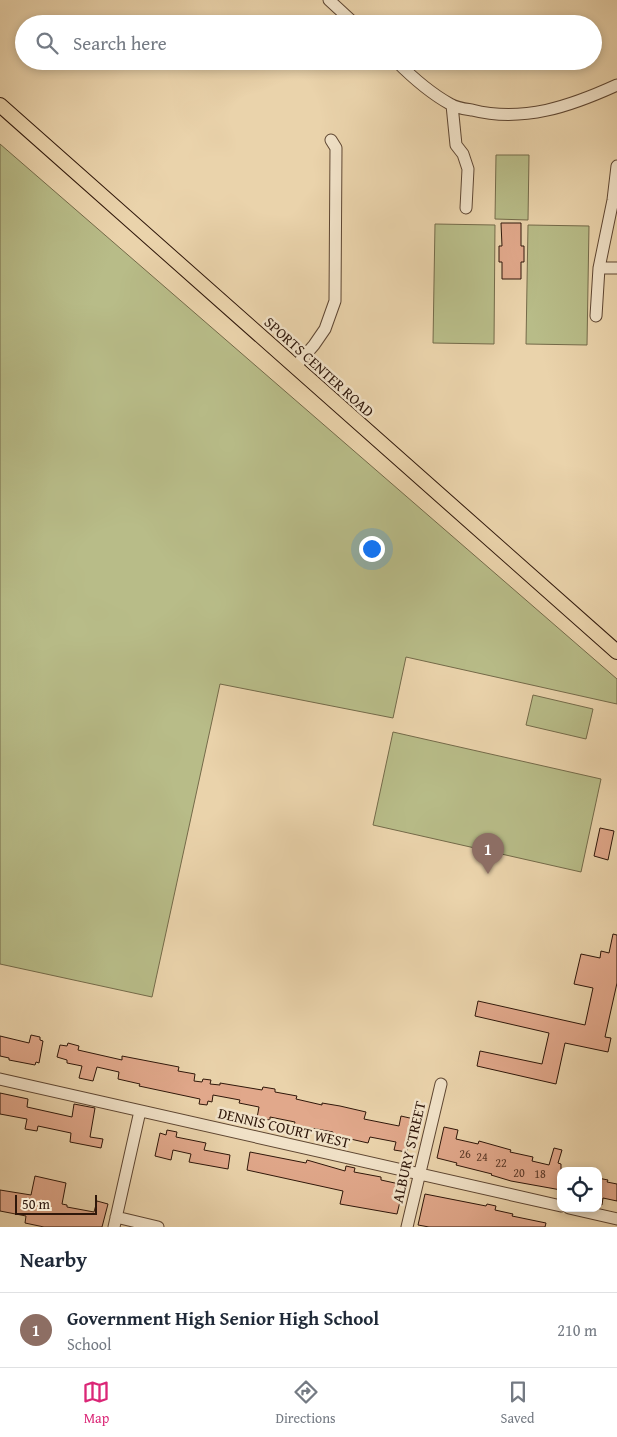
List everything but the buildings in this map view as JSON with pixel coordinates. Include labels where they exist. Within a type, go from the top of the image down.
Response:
[{"type":"main road","name":"SPORTS CENTER ROAD","points":[[0,105],[617,652]]},
{"type":"street","points":[[328,0],[344,15]]},
{"type":"street","points":[[406,70],[452,105],[492,114],[534,113],[582,101],[617,85]]},
{"type":"street","points":[[452,105],[456,145],[463,154],[468,169],[466,208]]},
{"type":"street","points":[[296,367],[325,330],[335,301],[336,148],[331,140]]},
{"type":"street","points":[[596,316],[599,268],[613,200],[617,166]]},
{"type":"street","points":[[599,268],[617,268]]},
{"type":"street","name":"DENNIS COURT WEST","points":[[0,1079],[557,1205]]},
{"type":"street","name":"ALBURY STREET","points":[[406,1227],[441,1084]]},
{"type":"street","points":[[140,1111],[115,1222],[158,1227]]},
{"type":"street","points":[[586,1212],[617,1219]]},
{"type":"green space","points":[[0,144],[617,679],[617,704],[406,657],[393,718],[220,684],[152,997],[0,964]]},
{"type":"green space","points":[[496,155],[529,155],[528,220],[495,219]]},
{"type":"green space","points":[[435,224],[495,225],[494,344],[433,343]]},
{"type":"green space","points":[[528,225],[589,226],[587,345],[526,344]]},
{"type":"green space","points":[[533,695],[593,709],[586,739],[526,725]]},
{"type":"green space","points":[[393,732],[601,779],[581,872],[373,825]]},
{"type":"place","name":"Government High Senior High School","points":[[488,874]]}]
